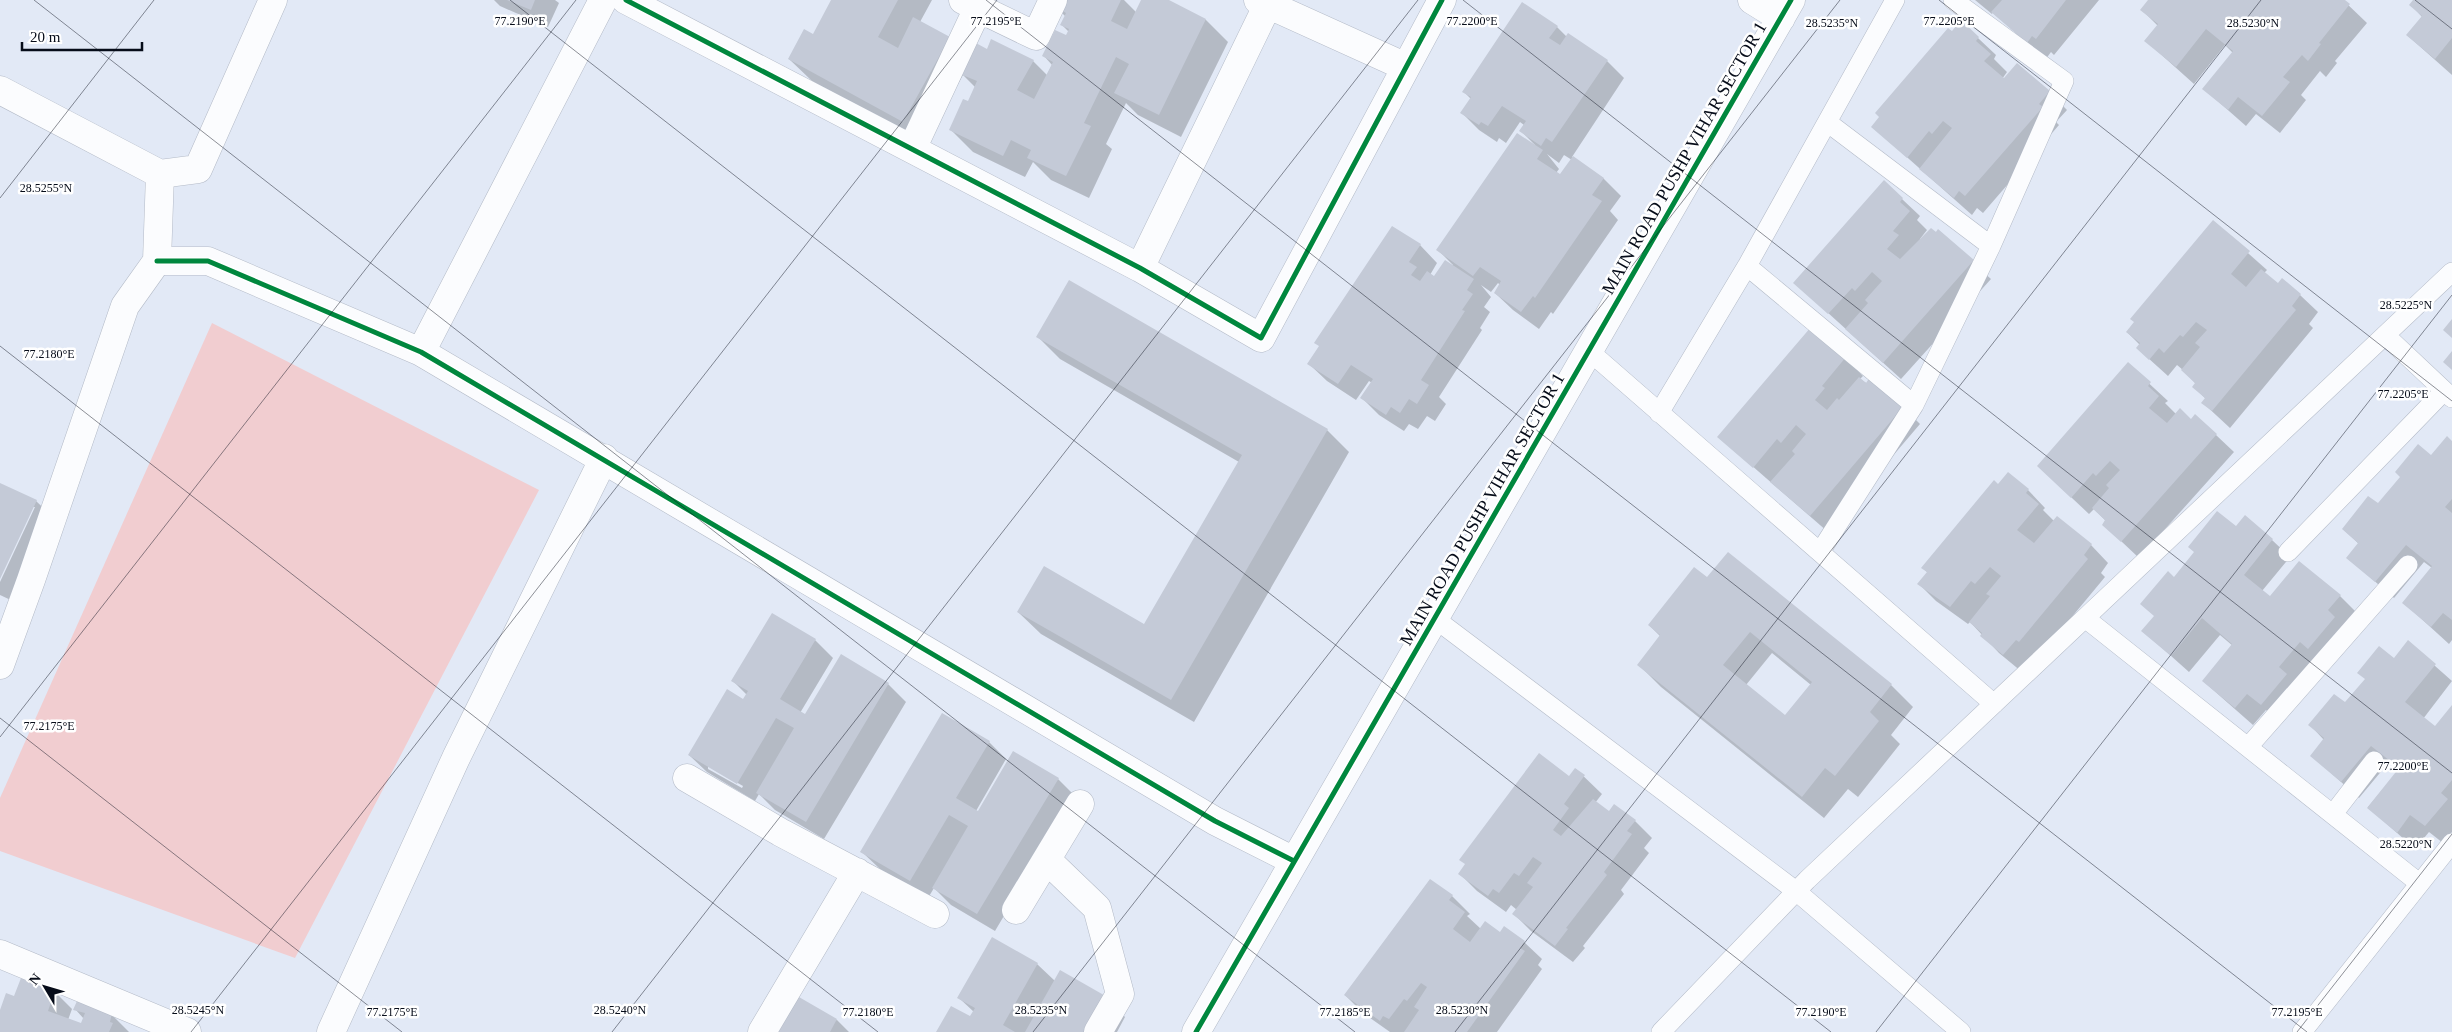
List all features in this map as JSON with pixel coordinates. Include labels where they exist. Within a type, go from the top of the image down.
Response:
[{"type":"street","points":[[0,90],[160,174],[198,169],[273,0]]},
{"type":"street","points":[[421,352],[603,0]]},
{"type":"street","points":[[626,0],[1140,268],[1262,338],[1442,0]]},
{"type":"street","points":[[912,149],[970,4],[1036,36],[1053,0]]},
{"type":"street","points":[[1752,0],[1786,9]]},
{"type":"street","points":[[1140,268],[1265,1],[1406,68]]},
{"type":"street","name":"MAIN ROAD PUSHP VIHAR SECTOR 1","points":[[1196,1032],[1786,9]]},
{"type":"street","points":[[0,665],[125,306],[157,261],[160,174]]},
{"type":"street","points":[[157,261],[208,261],[421,352],[604,458],[1215,821],[1294,861]]},
{"type":"street","points":[[339,1028],[456,758],[604,458]]},
{"type":"street","points":[[688,778],[780,832],[935,914]]},
{"type":"street","points":[[1016,910],[1080,804]]},
{"type":"street","points":[[1047,860],[1097,908],[1120,994],[1098,1032]]},
{"type":"street","points":[[762,1032],[857,872]]},
{"type":"street","points":[[0,954],[187,1032]]},
{"type":"lane","points":[[1659,413],[1747,266],[1895,0]]},
{"type":"lane","points":[[1820,552],[1914,406],[1991,246],[2064,81],[1953,0]]},
{"type":"lane","points":[[1827,122],[1991,246]]},
{"type":"lane","points":[[1747,266],[1914,406]]},
{"type":"lane","points":[[1661,1032],[1796,891],[2452,272]]},
{"type":"lane","points":[[2288,552],[2448,395],[2385,335]]},
{"type":"lane","points":[[1589,351],[1994,704]]},
{"type":"lane","points":[[2248,747],[2408,566]]},
{"type":"lane","points":[[1434,618],[1796,891],[1961,1032]]},
{"type":"lane","points":[[2085,618],[2419,883]]},
{"type":"lane","points":[[2333,814],[2374,761]]},
{"type":"lane","points":[[2302,1032],[2452,843]]},
{"type":"shaded area","points":[[212,323],[539,490],[295,958],[0,851],[0,798]]},
{"type":"building","points":[[507,0],[535,0],[531,10]]},
{"type":"building","points":[[831,0],[898,0],[878,37],[898,48],[913,17],[950,37],[903,122],[788,59],[804,29],[813,34]]},
{"type":"building","points":[[1057,0],[1121,0],[1111,21],[1127,29],[1141,0],[1169,0],[1206,19],[1159,115],[1114,93],[1129,64],[1116,57],[1084,123],[1091,126],[1066,176],[1027,158],[1031,150],[1011,140],[1003,156],[949,130],[963,99],[968,101],[977,81],[960,74],[974,42],[987,49],[991,39],[1034,60],[1017,90],[1034,99],[1053,62],[1042,56],[1055,30],[1066,35],[1069,29],[1060,25],[1066,13],[1054,6]]},
{"type":"building","points":[[2002,0],[2066,0],[2036,39],[2032,36],[2027,43],[1991,12]]},
{"type":"building","points":[[2148,0],[2345,0],[2350,4],[2319,43],[2321,44],[2308,61],[2302,55],[2283,77],[2290,82],[2262,116],[2238,97],[2228,110],[2202,89],[2233,51],[2206,29],[2176,67],[2144,41],[2158,24],[2140,10]]},
{"type":"building","points":[[2413,0],[2452,0],[2452,38],[2435,59],[2406,35],[2422,16],[2409,5]]},
{"type":"building","points":[[1522,2],[1558,26],[1549,38],[1560,45],[1568,33],[1608,60],[1552,142],[1546,138],[1541,146],[1519,131],[1526,121],[1502,106],[1488,126],[1481,122],[1479,125],[1460,113],[1471,97],[1462,92]]},
{"type":"building","points":[[1961,20],[1979,37],[1976,41],[1991,54],[1984,61],[2004,78],[2017,63],[2050,91],[2039,104],[2043,107],[1965,196],[1959,191],[1954,198],[1919,169],[1952,128],[1943,121],[1932,134],[1929,131],[1907,158],[1871,127],[1879,117],[1875,113],[1948,28],[1952,31]]},
{"type":"building","points":[[1517,133],[1543,150],[1537,159],[1560,174],[1573,156],[1604,178],[1592,195],[1602,201],[1535,298],[1533,296],[1521,312],[1494,293],[1501,281],[1480,267],[1473,276],[1436,250]]},
{"type":"building","points":[[1884,180],[1903,198],[1900,202],[1910,211],[1893,231],[1899,235],[1887,249],[1900,259],[1931,228],[1936,232],[1938,229],[1974,260],[1883,363],[1845,329],[1868,303],[1865,300],[1882,281],[1872,272],[1855,291],[1852,288],[1828,314],[1793,283]]},
{"type":"building","points":[[2213,220],[2250,251],[2231,274],[2246,287],[2261,269],[2278,283],[2282,278],[2301,294],[2292,306],[2296,310],[2212,411],[2201,403],[2205,398],[2192,387],[2195,383],[2181,370],[2200,347],[2195,343],[2207,330],[2196,322],[2183,337],[2180,335],[2164,353],[2159,348],[2149,360],[2136,348],[2140,343],[2126,332],[2134,322],[2130,319]]},
{"type":"building","points":[[1392,226],[1421,244],[1409,262],[1417,267],[1411,275],[1420,281],[1427,271],[1434,276],[1445,260],[1474,279],[1467,290],[1473,294],[1462,310],[1465,311],[1421,380],[1429,385],[1417,404],[1409,399],[1400,413],[1391,407],[1386,415],[1360,398],[1373,379],[1351,365],[1338,384],[1307,364],[1319,346],[1314,343]]},
{"type":"building","points":[[1069,280],[1328,429],[1171,700],[1017,612],[1044,566],[1144,624],[1242,455],[1036,337]]},
{"type":"building","points":[[2452,319],[2452,338],[2443,330]]},
{"type":"building","points":[[1811,327],[1846,357],[1822,386],[1825,388],[1815,400],[1827,410],[1837,398],[1839,400],[1859,377],[1866,383],[1870,377],[1904,406],[1810,516],[1770,482],[1795,454],[1792,451],[1806,434],[1796,425],[1781,443],[1777,439],[1753,468],[1717,437]]},
{"type":"building","points":[[2452,351],[2452,370],[2443,362]]},
{"type":"building","points":[[2128,362],[2151,382],[2148,386],[2159,396],[2149,408],[2167,423],[2180,408],[2191,419],[2195,414],[2217,434],[2121,542],[2102,525],[2105,520],[2092,508],[2109,488],[2106,485],[2120,470],[2110,461],[2096,476],[2093,473],[2071,498],[2037,466]]},
{"type":"building","points":[[2447,436],[2452,441],[2452,499],[2445,507],[2452,513],[2452,620],[2443,613],[2431,627],[2402,603],[2432,566],[2406,545],[2375,582],[2346,558],[2358,543],[2342,529],[2368,496],[2378,503],[2400,477],[2395,472],[2418,444],[2431,455]]},
{"type":"building","points":[[2008,472],[2029,489],[2026,493],[2039,504],[2017,530],[2034,543],[2057,516],[2092,544],[2084,555],[2088,559],[2019,642],[2016,640],[2003,655],[1980,636],[1982,633],[1969,622],[1990,596],[1986,594],[2001,576],[1990,567],[1975,584],[1971,581],[1950,607],[1917,584],[1927,572],[1921,568],[1994,480],[1998,484]]},
{"type":"building","points":[[0,483],[37,500],[0,579]]},
{"type":"building","points":[[2217,511],[2236,526],[2245,515],[2273,539],[2244,575],[2270,596],[2299,561],[2341,595],[2328,610],[2335,617],[2308,649],[2300,642],[2279,667],[2287,674],[2261,705],[2247,694],[2235,708],[2202,681],[2232,644],[2202,618],[2171,656],[2141,631],[2154,616],[2140,604],[2168,571],[2174,577],[2194,552],[2188,547]]},
{"type":"building","points":[[1728,552],[1892,684],[1870,712],[1879,721],[1835,776],[1825,768],[1802,797],[1637,665],[1660,635],[1648,625],[1694,567],[1707,577]],"holes":[[[1750,632],[1812,682],[1785,715],[1723,665]]]},
{"type":"building","points":[[772,613],[816,639],[780,699],[805,714],[841,654],[889,683],[806,822],[756,793],[794,728],[776,718],[737,784],[688,755],[727,689],[743,699],[748,691],[731,681]]},
{"type":"building","points":[[2408,640],[2436,664],[2405,702],[2435,726],[2452,705],[2452,780],[2441,793],[2448,799],[2425,826],[2410,815],[2397,833],[2367,808],[2399,768],[2371,746],[2341,782],[2310,756],[2324,738],[2308,725],[2334,694],[2345,702],[2365,679],[2357,673],[2379,646],[2394,658]]},
{"type":"building","points":[[942,713],[990,741],[956,798],[978,811],[1013,751],[1059,778],[977,914],[932,888],[968,826],[949,815],[910,881],[860,852]]},
{"type":"building","points":[[1539,753],[1569,776],[1575,768],[1585,775],[1564,804],[1569,808],[1553,830],[1561,836],[1593,799],[1609,811],[1614,804],[1636,820],[1627,831],[1632,834],[1604,872],[1607,875],[1566,928],[1568,929],[1555,946],[1512,914],[1533,887],[1527,883],[1542,863],[1533,857],[1519,876],[1514,873],[1499,893],[1493,889],[1488,896],[1458,874],[1465,864],[1459,860]]},
{"type":"building","points":[[1430,879],[1453,895],[1449,900],[1465,912],[1453,929],[1470,942],[1485,921],[1500,932],[1504,926],[1525,941],[1520,948],[1525,951],[1467,1032],[1404,1032],[1419,1010],[1414,1007],[1427,987],[1421,983],[1407,1001],[1404,999],[1389,1019],[1383,1016],[1380,1021],[1344,995]]},
{"type":"building","points":[[992,937],[1038,963],[1003,1025],[1015,1032],[936,1032],[951,1006],[970,1016],[975,1008],[957,998]]},
{"type":"building","points":[[1060,970],[1109,998],[1089,1032],[1025,1032]]},
{"type":"building","points":[[21,978],[55,990],[48,1011],[81,1023],[85,1013],[73,1010],[77,1001],[112,1013],[110,1022],[113,1023],[109,1032],[0,1032],[0,1010],[6,993],[14,996]]},
{"type":"building","points":[[792,993],[837,1019],[830,1032],[771,1032]]},
{"type":"cycle path","points":[[626,0],[1140,268],[1261,338],[1442,0]]},
{"type":"cycle path","points":[[1196,1032],[1791,0]]},
{"type":"cycle path","points":[[157,261],[208,261],[421,352],[1215,821],[1294,861]]}]
